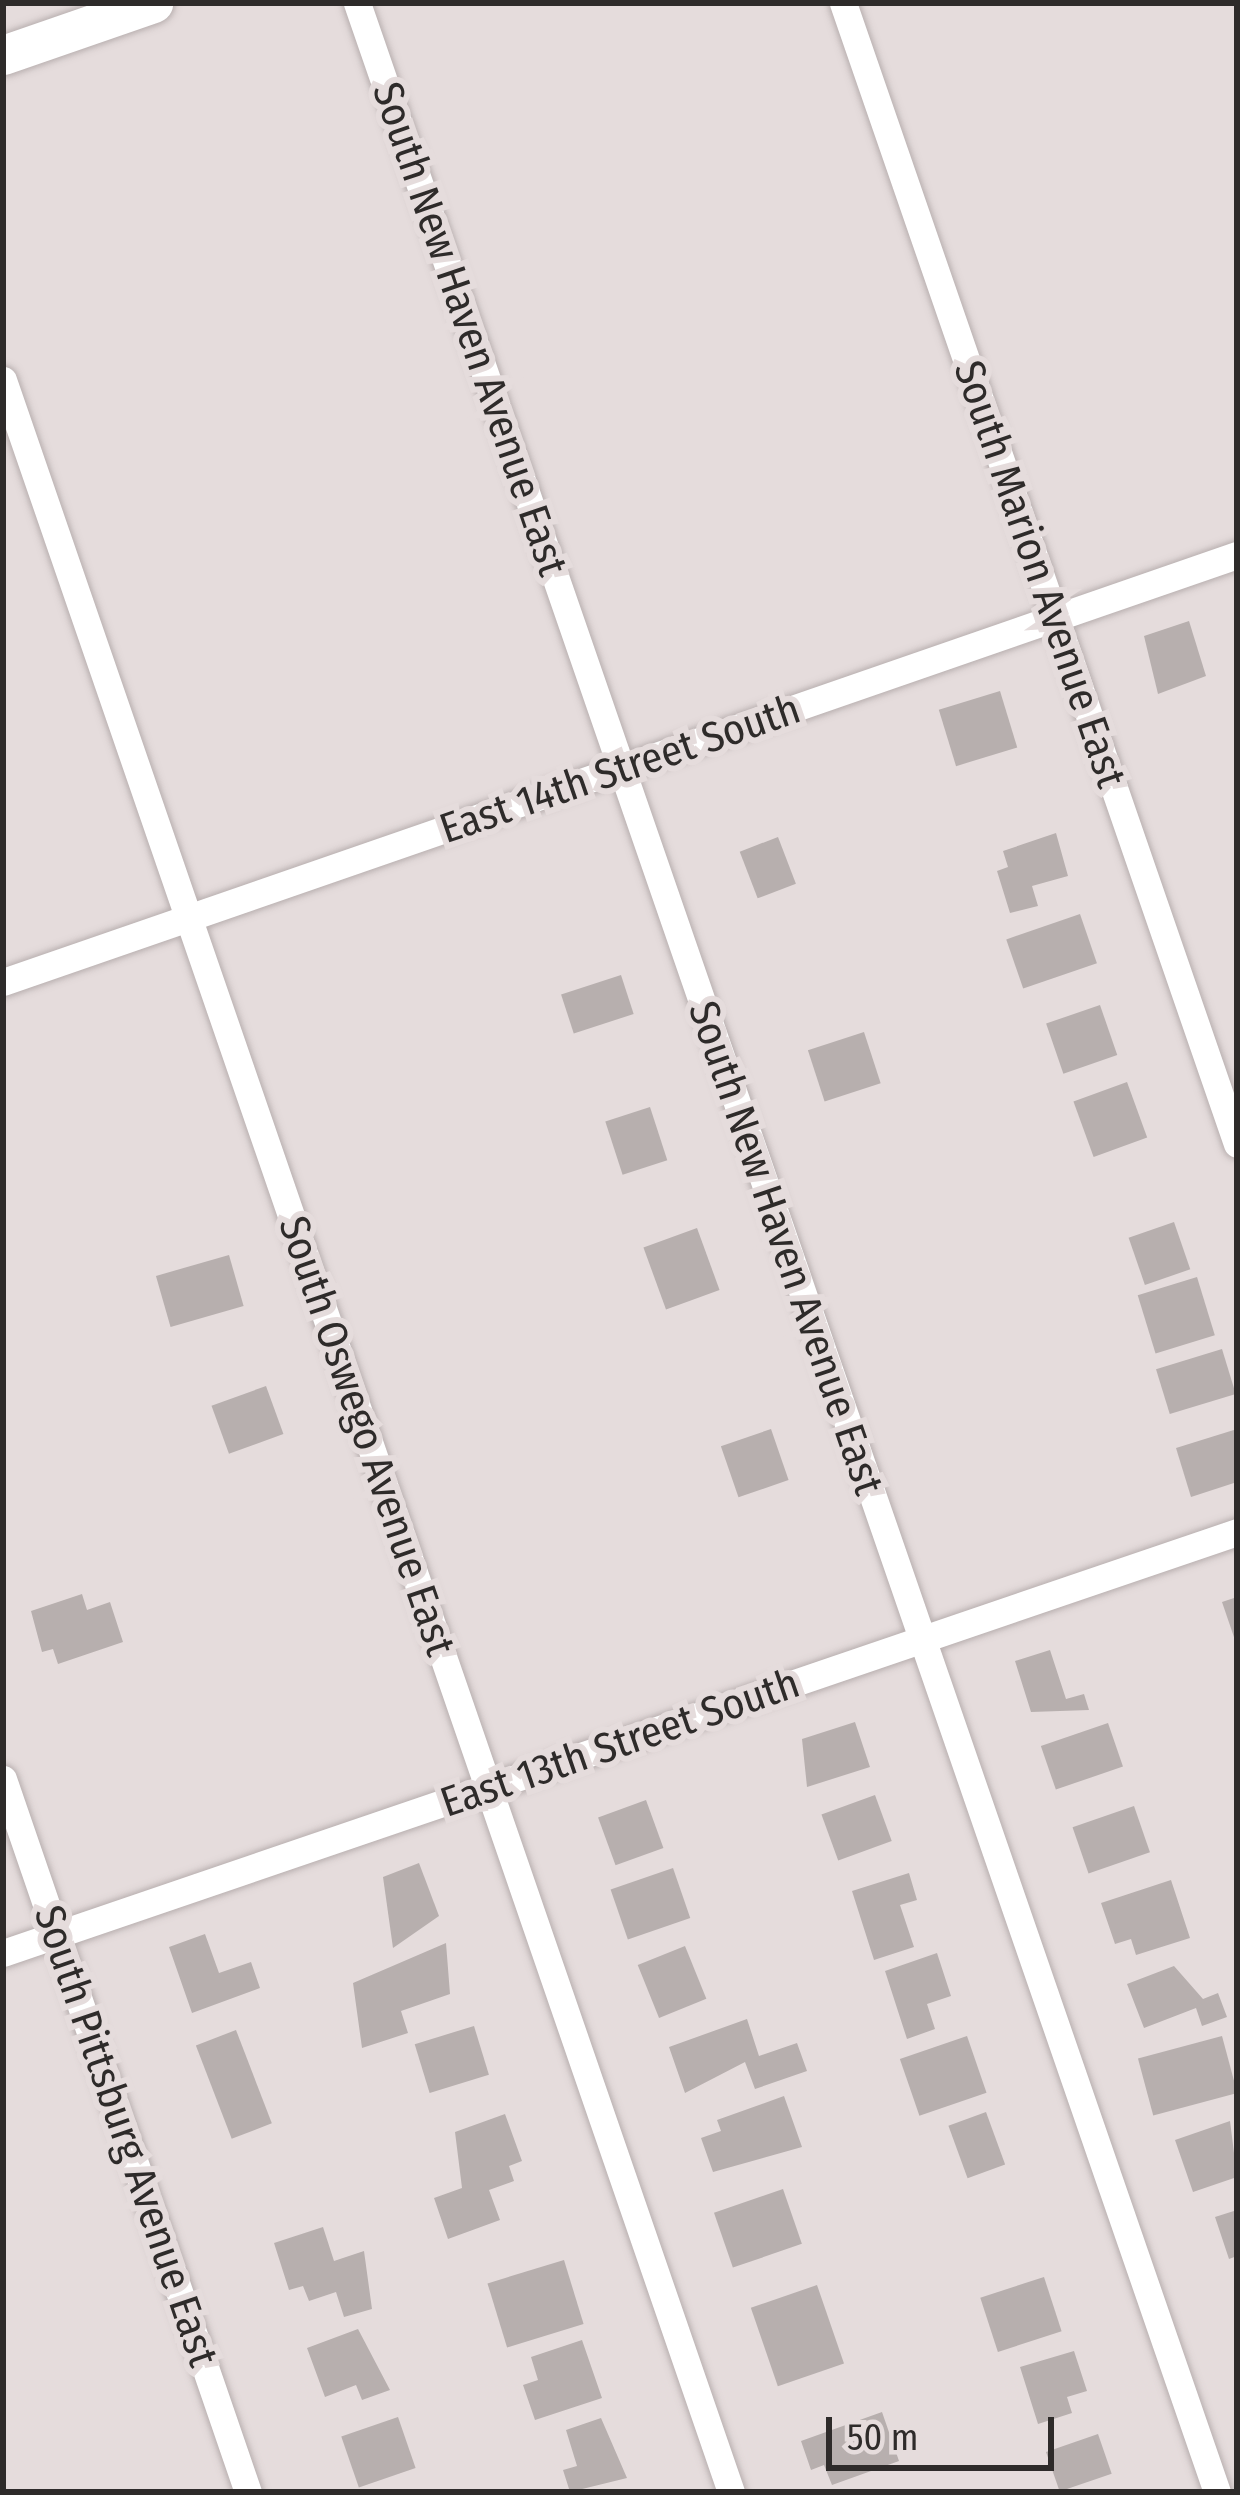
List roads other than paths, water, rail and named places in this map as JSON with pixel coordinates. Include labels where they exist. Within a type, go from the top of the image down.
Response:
[{"type":"main road","points":[[3,55],[153,3]]},
{"type":"street","name":"South New Haven Avenue East","points":[[357,3],[1216,2492]]},
{"type":"street","name":"South Marion Avenue East","points":[[842,3],[1237,1144]]},
{"type":"street","name":"South Oswego Avenue East","points":[[3,380],[731,2492]]},
{"type":"street","name":"East 14th Street South","points":[[3,982],[1237,555]]},
{"type":"street","name":"East 13th Street South","points":[[3,1953],[1237,1532]]},
{"type":"street","name":"South Pittsburg Avenue East","points":[[3,1779],[248,2492]]}]
